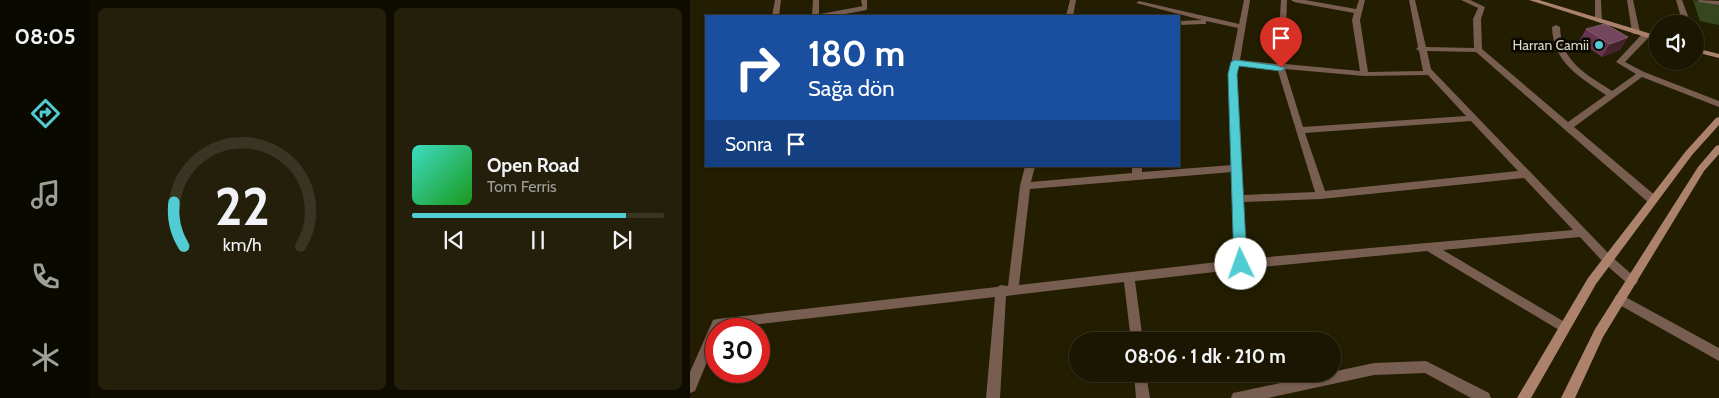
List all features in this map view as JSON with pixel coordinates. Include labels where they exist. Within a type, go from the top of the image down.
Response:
[{"type":"main road","points":[[1532,0],[1649,36]]},
{"type":"main road","points":[[1704,52],[1719,56]]},
{"type":"main road","points":[[1524,398],[1592,281],[1689,153],[1719,120]]},
{"type":"main road","points":[[1568,398],[1599,334],[1620,299],[1701,169],[1719,148]]},
{"type":"street","points":[[776,15],[778,0]]},
{"type":"street","points":[[816,0],[816,15]]},
{"type":"street","points":[[1069,15],[1073,0]]},
{"type":"street","points":[[1241,264],[1233,74],[1247,0]]},
{"type":"street","points":[[1284,0],[1281,68],[1321,195]]},
{"type":"street","points":[[1294,0],[1358,12]]},
{"type":"street","points":[[1362,0],[1356,20],[1364,74]]},
{"type":"street","points":[[1412,0],[1420,49],[1427,70],[1608,260],[1632,281]]},
{"type":"street","points":[[1464,0],[1482,7],[1477,19],[1478,50]]},
{"type":"street","points":[[1598,0],[1599,21]]},
{"type":"street","points":[[1630,0],[1636,32]]},
{"type":"street","points":[[1679,0],[1684,15]]},
{"type":"street","points":[[1700,0],[1719,3]]},
{"type":"street","points":[[1138,3],[1242,27]]},
{"type":"street","points":[[1180,23],[1216,21]]},
{"type":"street","points":[[1556,27],[1555,38],[1566,60],[1612,95]]},
{"type":"street","points":[[1646,35],[1620,62],[1642,74],[1719,104]]},
{"type":"street","points":[[1420,49],[1478,50],[1569,126],[1653,200]]},
{"type":"street","points":[[1235,62],[1281,68],[1364,74],[1430,73]]},
{"type":"street","points":[[1569,126],[1642,74]]},
{"type":"street","points":[[1300,130],[1473,118]]},
{"type":"street","points":[[993,398],[1007,290],[1030,167]]},
{"type":"street","points":[[1025,186],[1137,171],[1236,168]]},
{"type":"street","points":[[1238,199],[1321,195],[1526,174]]},
{"type":"street","points":[[690,387],[718,324],[1241,264],[1582,233]]},
{"type":"street","points":[[1429,247],[1564,328]]},
{"type":"street","points":[[1129,276],[1136,332]]},
{"type":"street","points":[[1620,299],[1719,355]]},
{"type":"street","points":[[1238,398],[1374,369],[1426,368],[1484,398]]},
{"type":"street","points":[[1141,382],[1143,398]]},
{"type":"lane","points":[[826,15],[864,4]]},
{"type":"green space","points":[[1693,0],[1719,5],[1719,25],[1704,22],[1704,15],[1698,15]]},
{"type":"building","points":[[1605,24],[1628,37],[1610,44],[1586,29]]},
{"type":"place","name":"Harran Camii","points":[[1599,45]]},
{"type":"route","points":[[1241,264],[1233,74],[1235,62],[1281,68]]}]
